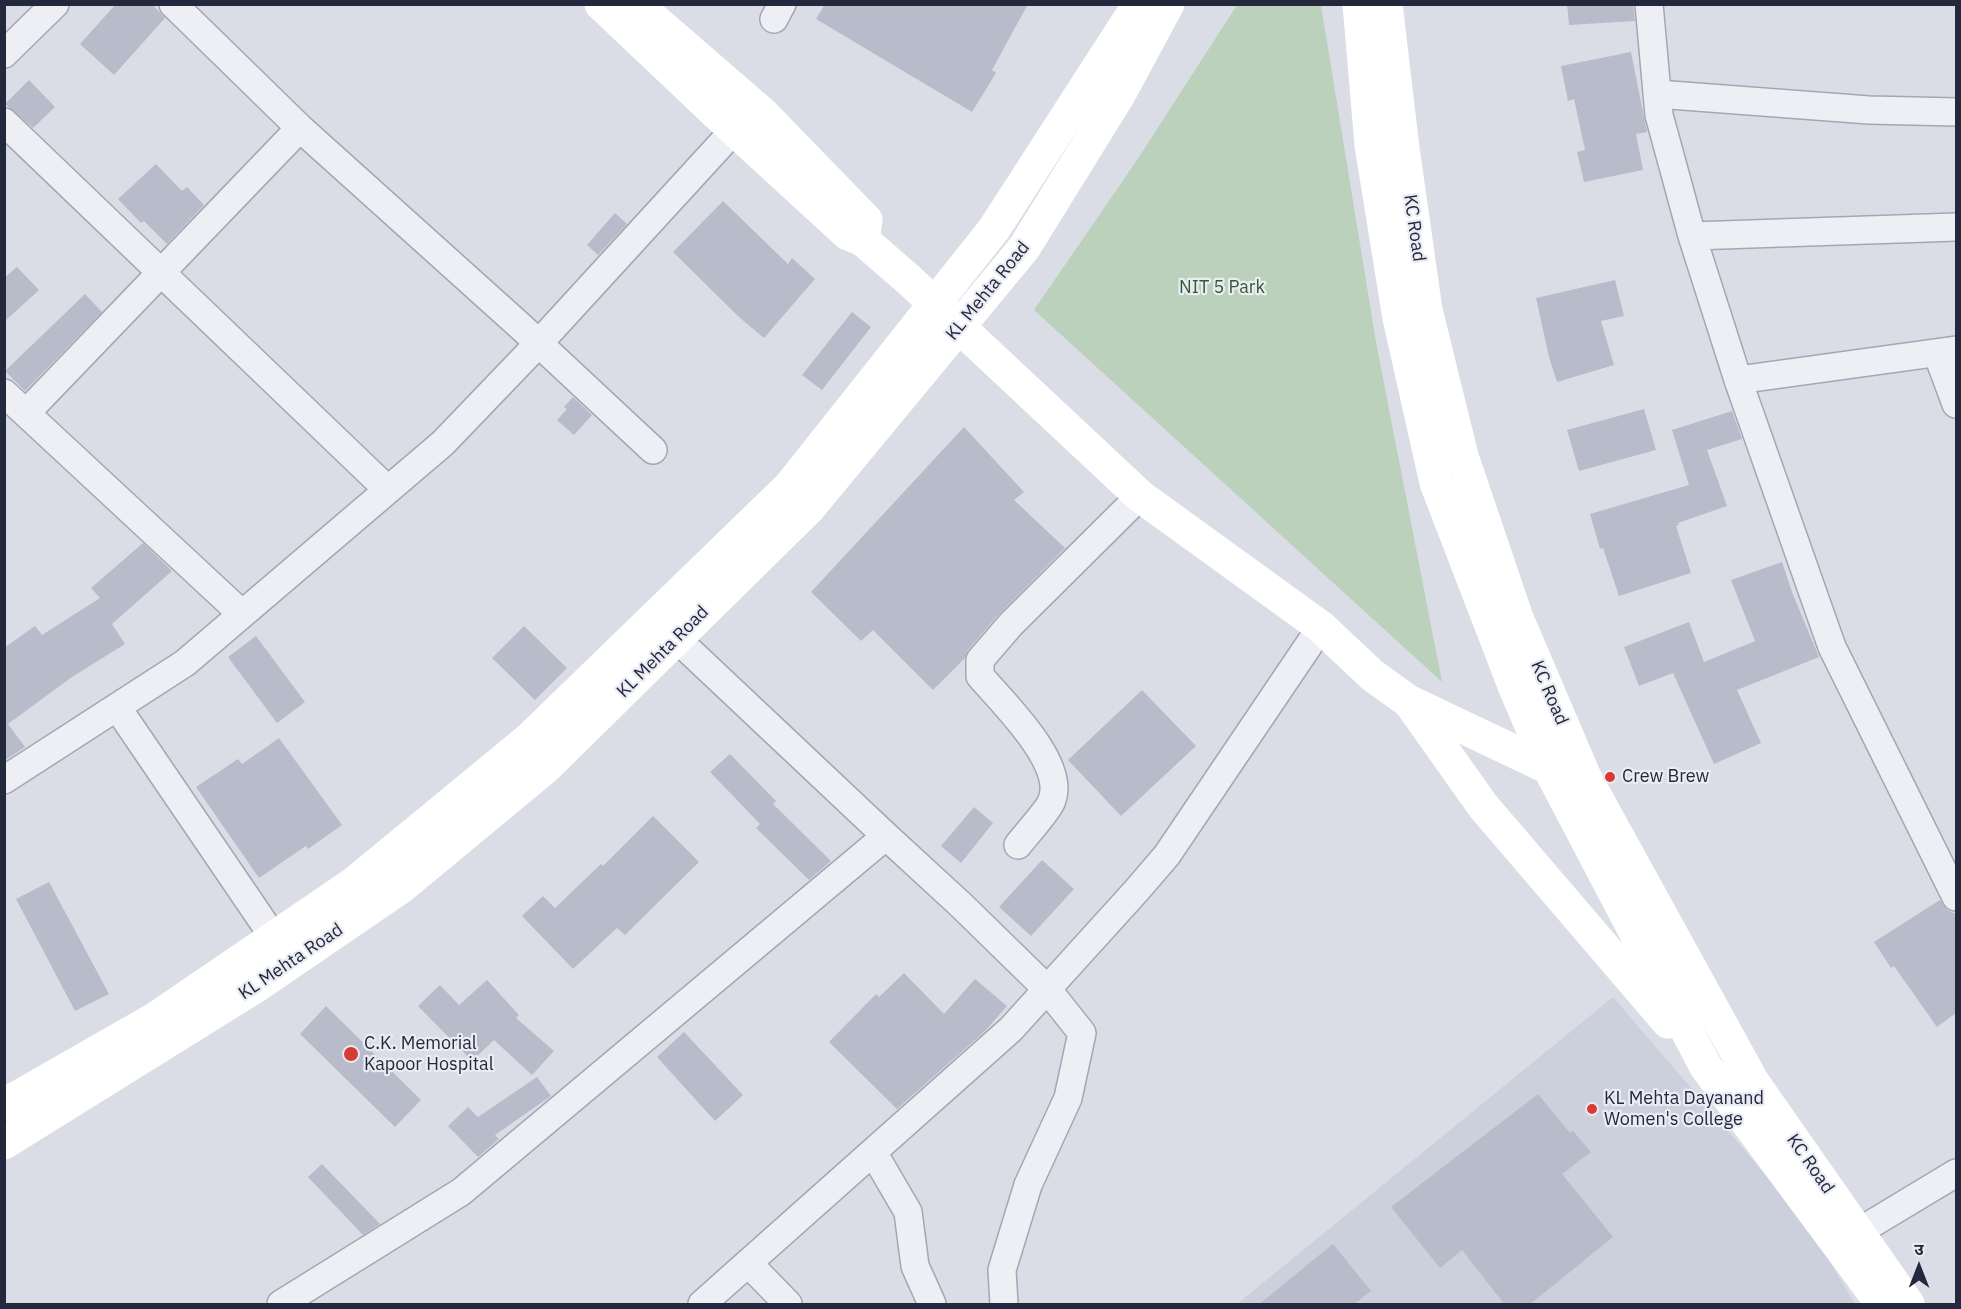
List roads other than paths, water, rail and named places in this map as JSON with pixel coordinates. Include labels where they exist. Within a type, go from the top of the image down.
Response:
[{"type":"street","points":[[4,54],[55,4]]},
{"type":"street","points":[[173,4],[300,128],[539,343],[653,450]]},
{"type":"street","points":[[601,4],[745,119],[866,220],[863,240],[935,304],[1140,496],[1321,627],[1372,675],[1408,701],[1549,768],[1585,777]]},
{"type":"street","points":[[636,4],[745,119]]},
{"type":"street","name":"KL Mehta Road","points":[[665,628],[790,486],[994,229],[1139,4]]},
{"type":"street","name":"KL Mehta Road","points":[[4,1143],[258,985],[283,950],[353,884],[809,508],[1024,248],[1120,93],[1168,4]]},
{"type":"street","points":[[1359,4],[1371,145],[1399,318],[1436,483],[1515,688],[1549,768],[1706,1067]]},
{"type":"street","name":"KC Road","points":[[1386,4],[1403,148],[1426,310],[1462,456],[1516,618],[1585,777],[1753,1082],[1848,1238],[1908,1305]]},
{"type":"street","points":[[1649,4],[1659,115],[1692,236],[1738,380],[1832,646],[1956,897]]},
{"type":"street","points":[[1657,94],[1869,110],[1956,112]]},
{"type":"street","points":[[4,780],[185,663],[443,443],[539,343],[745,119]]},
{"type":"street","points":[[4,122],[388,490]]},
{"type":"street","points":[[26,413],[300,128]]},
{"type":"street","points":[[1692,236],[1956,227]]},
{"type":"street","points":[[1738,380],[1947,351],[1956,404]]},
{"type":"street","points":[[4,393],[242,614]]},
{"type":"street","points":[[1018,844],[1052,801],[1054,775],[1039,746],[980,676],[980,660],[1011,624],[1140,496]]},
{"type":"street","points":[[702,1305],[1011,1029],[1167,855],[1321,627]]},
{"type":"street","points":[[665,628],[886,837],[961,904],[1047,989],[1082,1032],[1068,1098],[1028,1185],[1002,1270],[1004,1305]]},
{"type":"street","points":[[1408,701],[1483,806],[1706,1067],[1848,1238],[1882,1305]]},
{"type":"street","points":[[117,707],[283,950]]},
{"type":"street","points":[[281,1305],[461,1192],[886,837]]},
{"type":"street","name":"KL Mehta Road","points":[[4,1105],[156,1018],[283,950]]},
{"type":"street","points":[[873,1152],[908,1212],[915,1266],[932,1305]]},
{"type":"street","points":[[1848,1238],[1956,1173]]},
{"type":"street","points":[[748,1263],[788,1305]]},
{"type":"place","name":"Crew Brew","points":[[1610,777]]},
{"type":"place","name":"C.K. Memorial Kapoor Hospital","points":[[351,1054]]},
{"type":"place","name":"KL Mehta Dayanand Women's College","points":[[1592,1109]]},
{"type":"park label","name":"NIT 5 Park","points":[[1222,288]]}]
